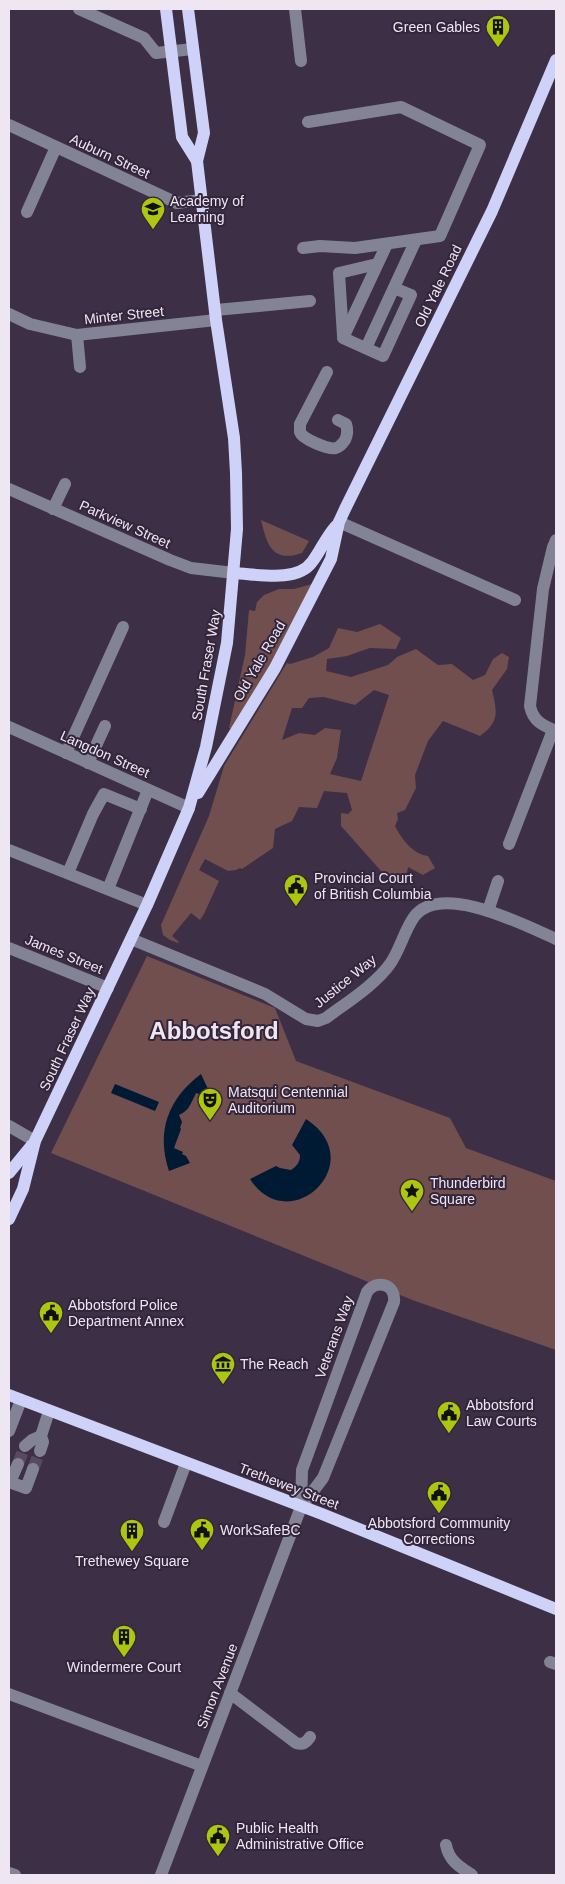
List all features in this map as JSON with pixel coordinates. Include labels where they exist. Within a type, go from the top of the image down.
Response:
[{"type":"main road","name":"South Fraser Way","points":[[166,9],[182,137],[197,161]]},
{"type":"main road","name":"South Fraser Way","points":[[9,1219],[23,1189],[35,1141],[147,905],[189,808],[206,747],[227,643],[237,528],[236,464],[201,200],[197,161],[204,133],[188,9]]},
{"type":"main road","name":"Old Yale Road","points":[[234,573],[290,575],[303,572],[312,563],[329,534],[339,522],[492,211],[556,60]]},
{"type":"main road","name":"Old Yale Road","points":[[189,808],[275,668],[331,559],[339,522]]},
{"type":"main road","name":"South Fraser Way","points":[[9,1173],[35,1141]]},
{"type":"main road","name":"Trethewey Street","points":[[12,1396],[301,1507],[556,1609]]},
{"type":"street","points":[[79,9],[144,38],[156,53],[193,50]]},
{"type":"street","points":[[295,9],[301,61]]},
{"type":"street","points":[[303,248],[320,246],[355,248],[440,236],[480,145],[401,107],[308,122]]},
{"type":"street","name":"Auburn Street","points":[[9,125],[177,203],[201,200]]},
{"type":"street","points":[[27,212],[56,147]]},
{"type":"street","points":[[366,348],[416,240]]},
{"type":"street","points":[[344,338],[386,244]]},
{"type":"street","points":[[344,338],[339,273],[378,264]]},
{"type":"street","points":[[344,338],[383,356],[411,295],[394,288]]},
{"type":"street","name":"Minter Street","points":[[9,314],[30,324],[78,335],[310,300]]},
{"type":"street","points":[[78,335],[80,367]]},
{"type":"street","points":[[327,372],[300,424],[300,432],[311,440],[328,448],[335,449],[341,446],[347,437],[348,430],[346,424],[338,420]]},
{"type":"street","points":[[53,509],[65,484]]},
{"type":"street","name":"Parkview Street","points":[[9,489],[191,568],[234,573]]},
{"type":"street","points":[[339,522],[515,600]]},
{"type":"street","points":[[509,844],[555,730],[540,723],[532,716],[530,706],[543,589],[556,540]]},
{"type":"street","points":[[66,753],[123,628]]},
{"type":"street","points":[[88,763],[105,726]]},
{"type":"street","name":"Langdon Street","points":[[9,727],[189,808]]},
{"type":"street","points":[[108,889],[148,790]]},
{"type":"street","points":[[68,874],[93,814],[104,794],[140,809]]},
{"type":"street","points":[[9,850],[147,905]]},
{"type":"street","points":[[488,911],[498,881]]},
{"type":"street","name":"Justice Way","points":[[131,939],[264,994],[306,1019],[318,1021],[326,1018],[379,976],[398,951],[414,916],[422,910],[435,905],[451,903],[469,905],[556,939]]},
{"type":"street","name":"James Street","points":[[9,948],[108,988]]},
{"type":"street","points":[[9,1126],[35,1141]]},
{"type":"street","name":"Veterans Way","points":[[384,1284],[392,1290],[395,1296],[394,1302],[323,1478],[301,1507],[302,1470],[338,1369],[367,1292],[371,1286],[384,1284]]},
{"type":"street","points":[[10,1424],[12,1396]]},
{"type":"street","points":[[40,1452],[43,1442],[41,1436],[49,1411]]},
{"type":"street","points":[[26,1446],[32,1440],[41,1436]]},
{"type":"street","points":[[164,1522],[186,1463]]},
{"type":"street","points":[[18,1464],[10,1482],[26,1488],[33,1469]]},
{"type":"street","name":"Simon Avenue","points":[[161,1875],[301,1507]]},
{"type":"street","points":[[230,1693],[296,1743],[301,1745],[306,1743],[310,1737]]},
{"type":"street","points":[[9,1694],[202,1766]]},
{"type":"street","points":[[446,1845],[448,1856],[472,1875]]},
{"type":"street","points":[[9,1873],[15,1875]]},
{"type":"shaded area","points":[[261,520],[309,541],[302,553],[284,556],[272,550]]},
{"type":"shaded area","points":[[312,584],[271,665],[232,729],[229,728],[245,655],[249,610],[255,611],[257,602],[264,595],[279,589],[294,589]]},
{"type":"shaded area","points":[[380,624],[401,638],[396,649],[370,648],[347,656],[327,659],[326,671],[351,677],[388,665],[397,657],[416,649],[438,665],[452,664],[473,680],[485,675],[493,659],[502,653],[509,657],[507,669],[492,690],[496,710],[491,726],[480,736],[443,721],[428,741],[415,775],[416,788],[405,810],[397,813],[398,819],[395,826],[401,836],[408,846],[428,856],[435,868],[423,875],[408,867],[405,883],[390,881],[341,826],[341,813],[348,814],[352,810],[347,793],[324,791],[317,808],[299,807],[292,821],[275,829],[273,848],[242,869],[228,871],[205,859],[199,870],[219,881],[200,920],[191,913],[172,936],[179,942],[170,940],[163,935],[161,925],[209,816],[224,766],[287,663],[290,664],[313,657],[329,648],[338,628],[357,632]],"holes":[[[374,690],[389,695],[361,781],[330,774],[337,758],[341,730],[325,728],[315,735],[299,733],[282,740],[292,708],[302,708],[309,698],[324,697],[355,705]]]},
{"type":"shaded area","points":[[147,956],[275,1008],[296,1061],[450,1118],[466,1148],[556,1181],[556,1350],[415,1301],[51,1153]]},
{"type":"water","points":[[201,1074],[208,1089],[205,1096],[196,1093],[187,1109],[179,1115],[182,1122],[181,1129],[174,1148],[183,1152],[182,1154],[186,1156],[190,1163],[169,1171],[164,1142],[168,1117],[180,1094]]},
{"type":"water","points":[[115,1084],[159,1102],[155,1111],[111,1093]]},
{"type":"water","points":[[306,1119],[324,1136],[331,1155],[328,1173],[317,1188],[302,1198],[284,1201],[266,1196],[250,1179],[276,1166],[291,1170],[296,1165],[300,1155],[292,1145]]},
{"type":"tunnel","points":[[18,1464],[25,1446]]},
{"type":"tunnel","points":[[33,1469],[40,1451]]},
{"type":"place","name":"Green Gables","points":[[498,48]]},
{"type":"place","name":"Academy of Learning","points":[[153,230]]},
{"type":"place","name":"Provincial Court of British Columbia","points":[[296,907]]},
{"type":"place","name":"Matsqui Centennial Auditorium","points":[[210,1121]]},
{"type":"place","name":"Thunderbird Square","points":[[412,1212]]},
{"type":"place","name":"Abbotsford Police Department Annex","points":[[51,1334]]},
{"type":"place","name":"The Reach","points":[[223,1385]]},
{"type":"place","name":"Abbotsford Law Courts","points":[[449,1434]]},
{"type":"place","name":"Abbotsford Community Corrections","points":[[439,1514]]},
{"type":"place","name":"WorkSafeBC","points":[[202,1551]]},
{"type":"place","name":"Trethewey Square","points":[[132,1552]]},
{"type":"place","name":"Windermere Court","points":[[124,1658]]},
{"type":"place","name":"Public Health Administrative Office","points":[[218,1857]]},
{"type":"district","name":"Abbotsford","points":[[214,1031]]}]
